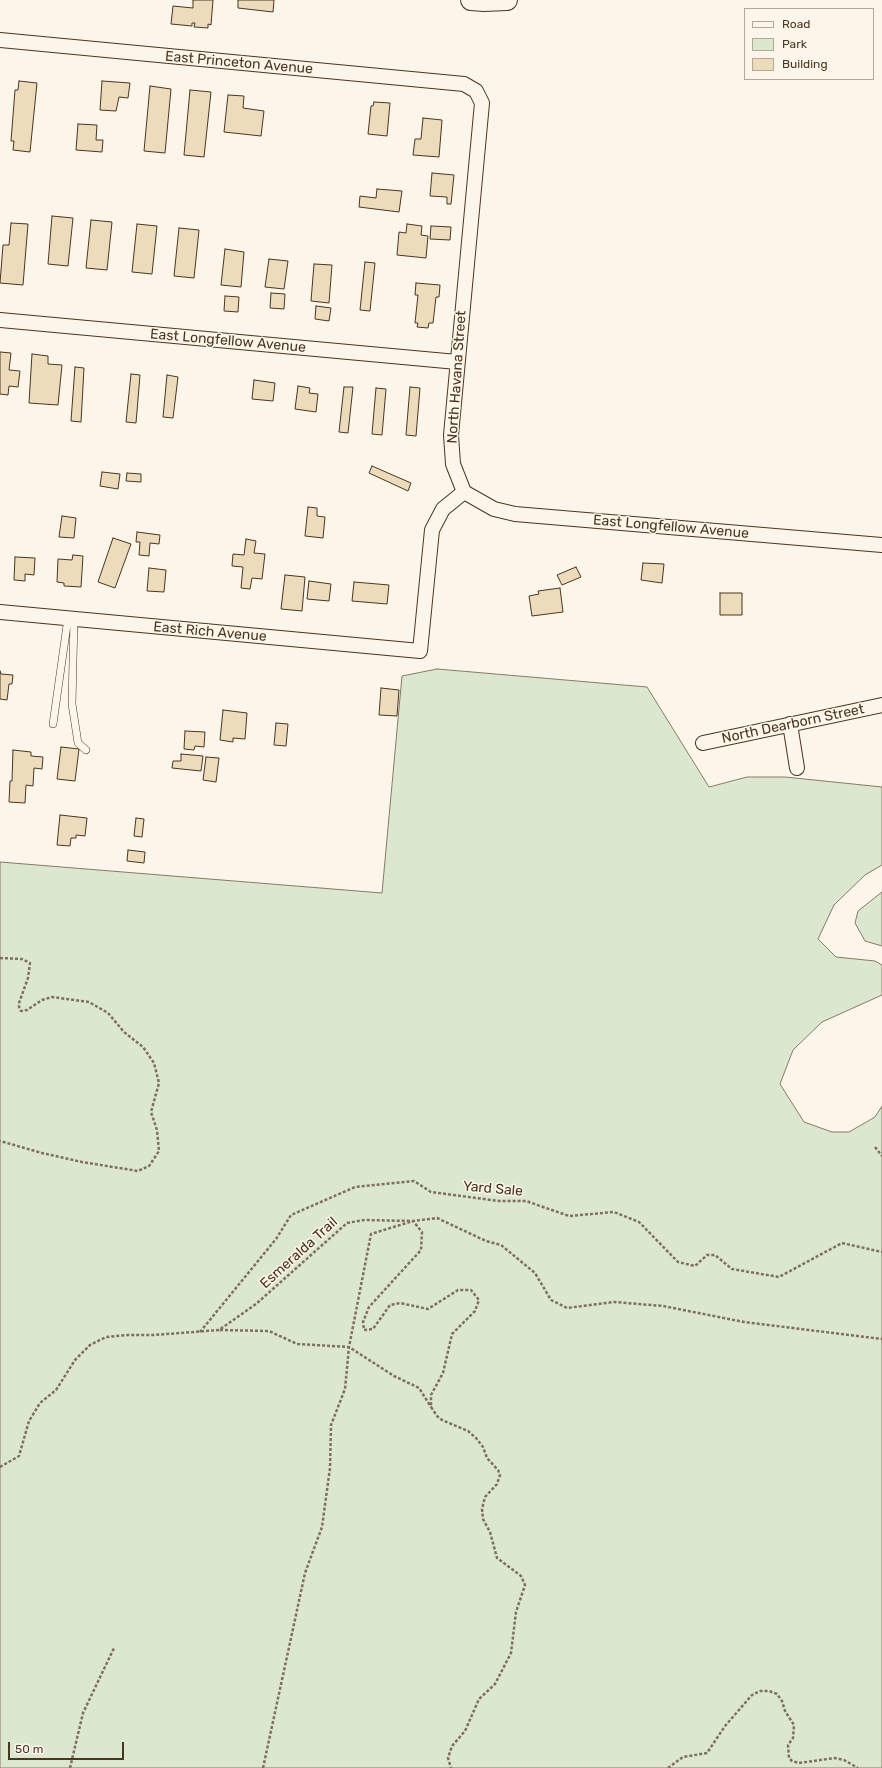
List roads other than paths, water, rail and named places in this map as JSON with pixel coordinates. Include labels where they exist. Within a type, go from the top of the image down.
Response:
[{"type":"street","points":[[471,0],[484,2],[507,0]]},
{"type":"street","name":"East Princeton Avenue","points":[[0,40],[464,84],[476,91]]},
{"type":"street","name":"North Havana Street","points":[[464,492],[453,464],[451,436],[482,103],[476,91]]},
{"type":"street","name":"East Longfellow Avenue","points":[[0,320],[457,362]]},
{"type":"street","name":"East Longfellow Avenue","points":[[464,492],[494,509],[515,514],[882,545]]},
{"type":"street","name":"East Rich Avenue","points":[[0,612],[420,651],[432,530],[443,509],[464,492]]},
{"type":"street","name":"North Dearborn Street","points":[[703,743],[882,705]]},
{"type":"street","points":[[790,724],[797,768]]},
{"type":"lane","points":[[52,724],[71,619]]},
{"type":"lane","points":[[71,619],[72,704],[78,743],[86,750]]}]
